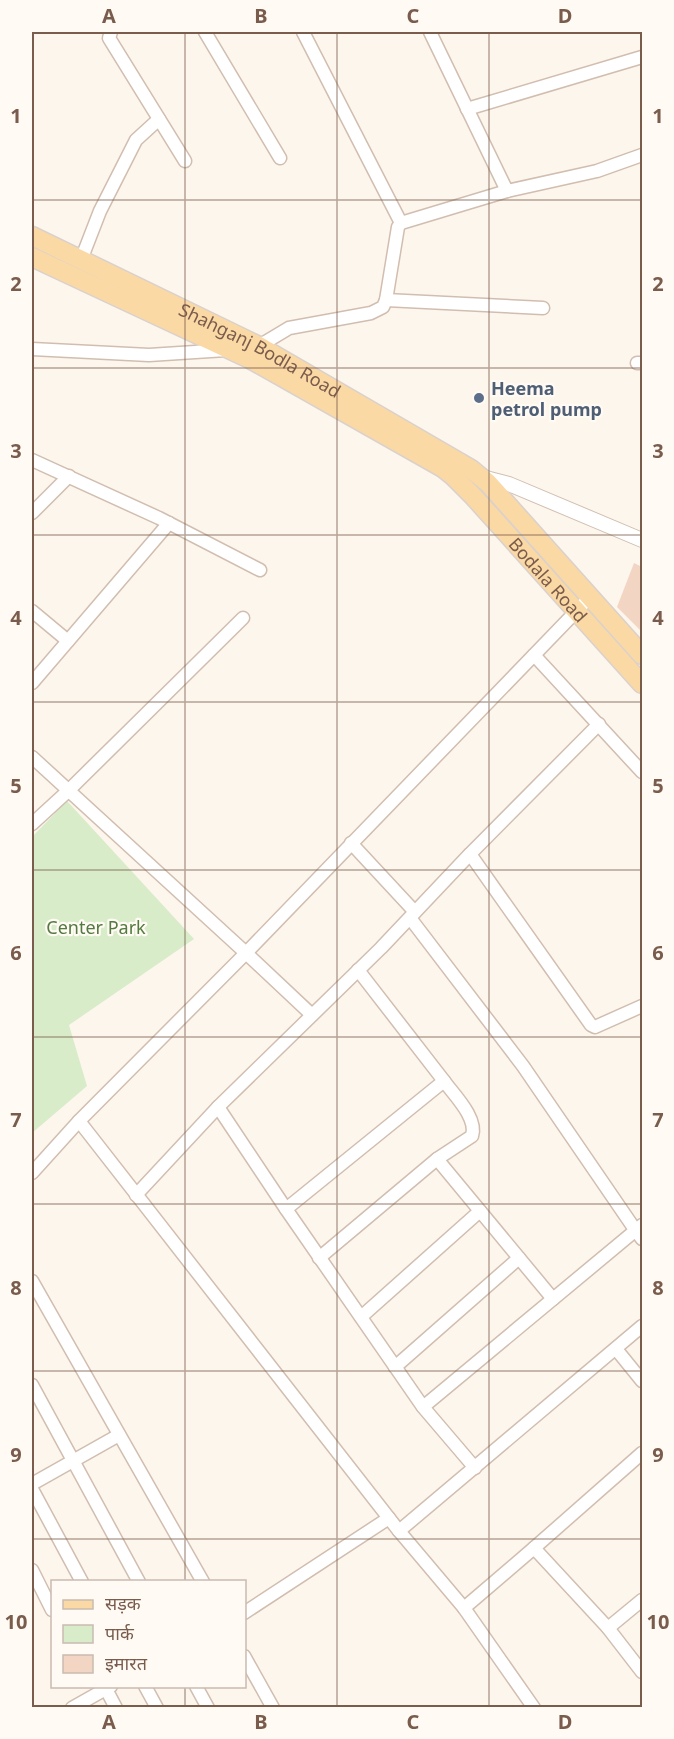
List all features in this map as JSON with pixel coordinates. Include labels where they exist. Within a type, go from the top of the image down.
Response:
[{"type":"main road","name":"Shahganj Bodla Road","points":[[32,236],[457,460],[482,477]]},
{"type":"main road","name":"Shahganj Bodla Road","points":[[32,256],[231,349],[255,353],[453,476]]},
{"type":"main road","name":"Bodala Road","points":[[453,476],[642,684]]},
{"type":"main road","name":"Bodala Road","points":[[482,477],[642,655]]},
{"type":"street","points":[[111,32],[109,38],[185,161]]},
{"type":"street","points":[[204,32],[280,158]]},
{"type":"street","points":[[303,32],[401,223]]},
{"type":"street","points":[[430,32],[507,191]]},
{"type":"street","points":[[467,109],[642,57]]},
{"type":"street","points":[[81,260],[100,211],[136,140],[159,119]]},
{"type":"street","points":[[255,353],[289,328],[371,313],[383,307],[398,227],[401,223],[507,191],[597,171],[642,155]]},
{"type":"street","points":[[386,300],[543,308]]},
{"type":"street","points":[[32,349],[149,355],[231,349]]},
{"type":"street","points":[[32,460],[169,523],[260,570]]},
{"type":"street","points":[[32,513],[69,476]]},
{"type":"street","points":[[453,476],[482,477],[509,484],[642,540]]},
{"type":"street","points":[[32,684],[169,523]]},
{"type":"street","points":[[32,1173],[79,1121],[246,953],[590,597]]},
{"type":"street","points":[[32,610],[68,641]]},
{"type":"street","points":[[32,824],[243,618]]},
{"type":"street","points":[[534,656],[642,772]]},
{"type":"street","points":[[136,1195],[218,1107],[413,915],[599,724]]},
{"type":"street","points":[[32,756],[312,1016]]},
{"type":"street","points":[[351,843],[413,915],[640,1232],[553,1299],[423,1407]]},
{"type":"street","points":[[470,854],[591,1025],[595,1027],[642,1006]]},
{"type":"street","points":[[319,1258],[437,1159],[472,1136],[474,1130],[472,1120],[444,1081],[358,970]]},
{"type":"street","points":[[286,1209],[444,1081]]},
{"type":"street","points":[[218,1107],[319,1258],[423,1407],[475,1468]]},
{"type":"street","points":[[79,1121],[399,1531],[464,1608],[534,1707]]},
{"type":"street","points":[[437,1159],[553,1299]]},
{"type":"street","points":[[361,1317],[480,1211]]},
{"type":"street","points":[[395,1367],[519,1258]]},
{"type":"street","points":[[32,1282],[202,1580]]},
{"type":"street","points":[[399,1531],[642,1326]]},
{"type":"street","points":[[616,1349],[642,1381]]},
{"type":"street","points":[[32,1385],[138,1580]]},
{"type":"street","points":[[32,1484],[119,1435]]},
{"type":"street","points":[[464,1608],[642,1453]]},
{"type":"street","points":[[32,1489],[81,1580]]},
{"type":"street","points":[[246,1612],[389,1518]]},
{"type":"street","points":[[534,1548],[608,1628],[642,1672]]},
{"type":"street","points":[[32,1570],[51,1608]]},
{"type":"street","points":[[608,1628],[642,1600]]},
{"type":"street","points":[[246,1660],[273,1707]]},
{"type":"street","points":[[146,1688],[157,1707]]},
{"type":"street","points":[[197,1688],[208,1707]]},
{"type":"street","points":[[72,1707],[102,1689],[116,1707]]},
{"type":"green space","name":"Center Park","points":[[67,801],[194,939],[69,1025],[87,1086],[32,1133],[32,837]]},
{"type":"building","points":[[634,563],[642,567],[642,632],[617,607]]},
{"type":"place","name":"Heema petrol pump","points":[[479,398]]}]
